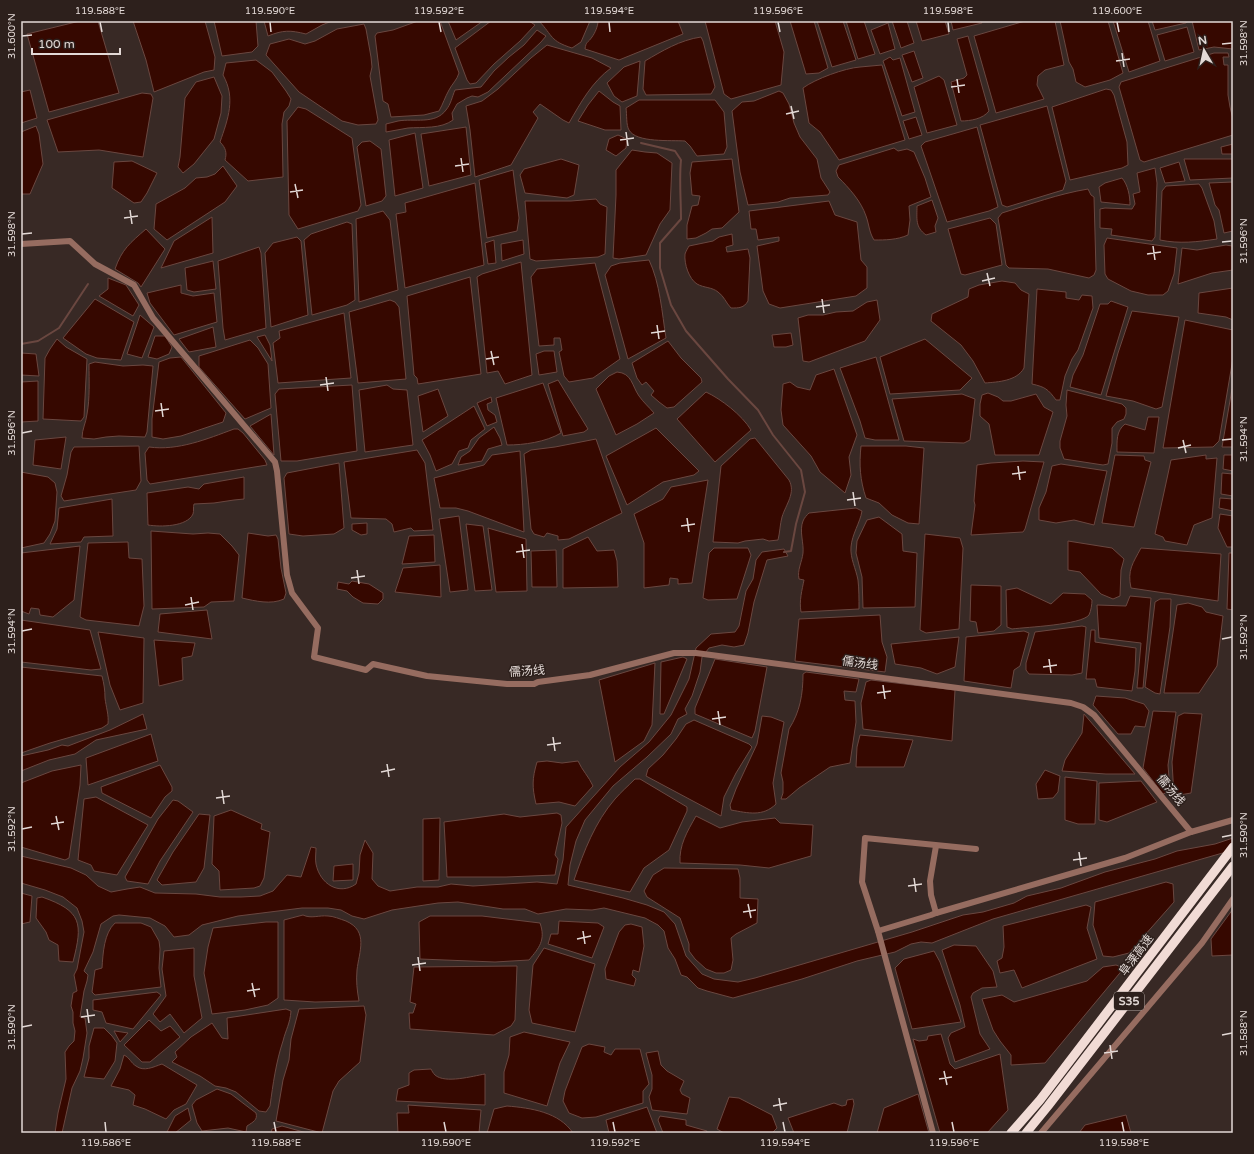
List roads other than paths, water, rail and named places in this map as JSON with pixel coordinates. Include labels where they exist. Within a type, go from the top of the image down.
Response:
[{"type":"highway","name":"阜溧高速","points":[[1011,1133],[1040,1100],[1233,847]]},
{"type":"highway","name":"阜溧高速","points":[[1026,1133],[1232,867]]},
{"type":"street","name":"儒汤线","points":[[21,244],[70,241],[95,264],[134,285],[153,318],[275,462],[278,472],[287,575],[292,593],[318,628],[314,657],[366,670],[373,664],[427,676],[506,684],[534,684],[538,682],[590,675],[674,652],[696,653],[1071,703],[1083,707],[1094,715],[1191,832]]},
{"type":"street","points":[[878,931],[1125,858],[1191,832],[1233,820]]},
{"type":"street","points":[[934,1133],[878,931],[862,882],[865,838],[976,849]]},
{"type":"street","points":[[936,846],[930,881],[931,895],[936,913]]},
{"type":"street","points":[[1041,1133],[1202,942],[1233,899]]},
{"type":"waterway","points":[[641,143],[675,151],[681,160],[681,219],[660,243],[660,268],[671,305],[686,331],[728,379],[758,410],[773,435],[801,470],[805,492],[796,524],[791,551],[784,552]]},
{"type":"waterway","points":[[21,344],[38,341],[59,328],[88,284]]}]
